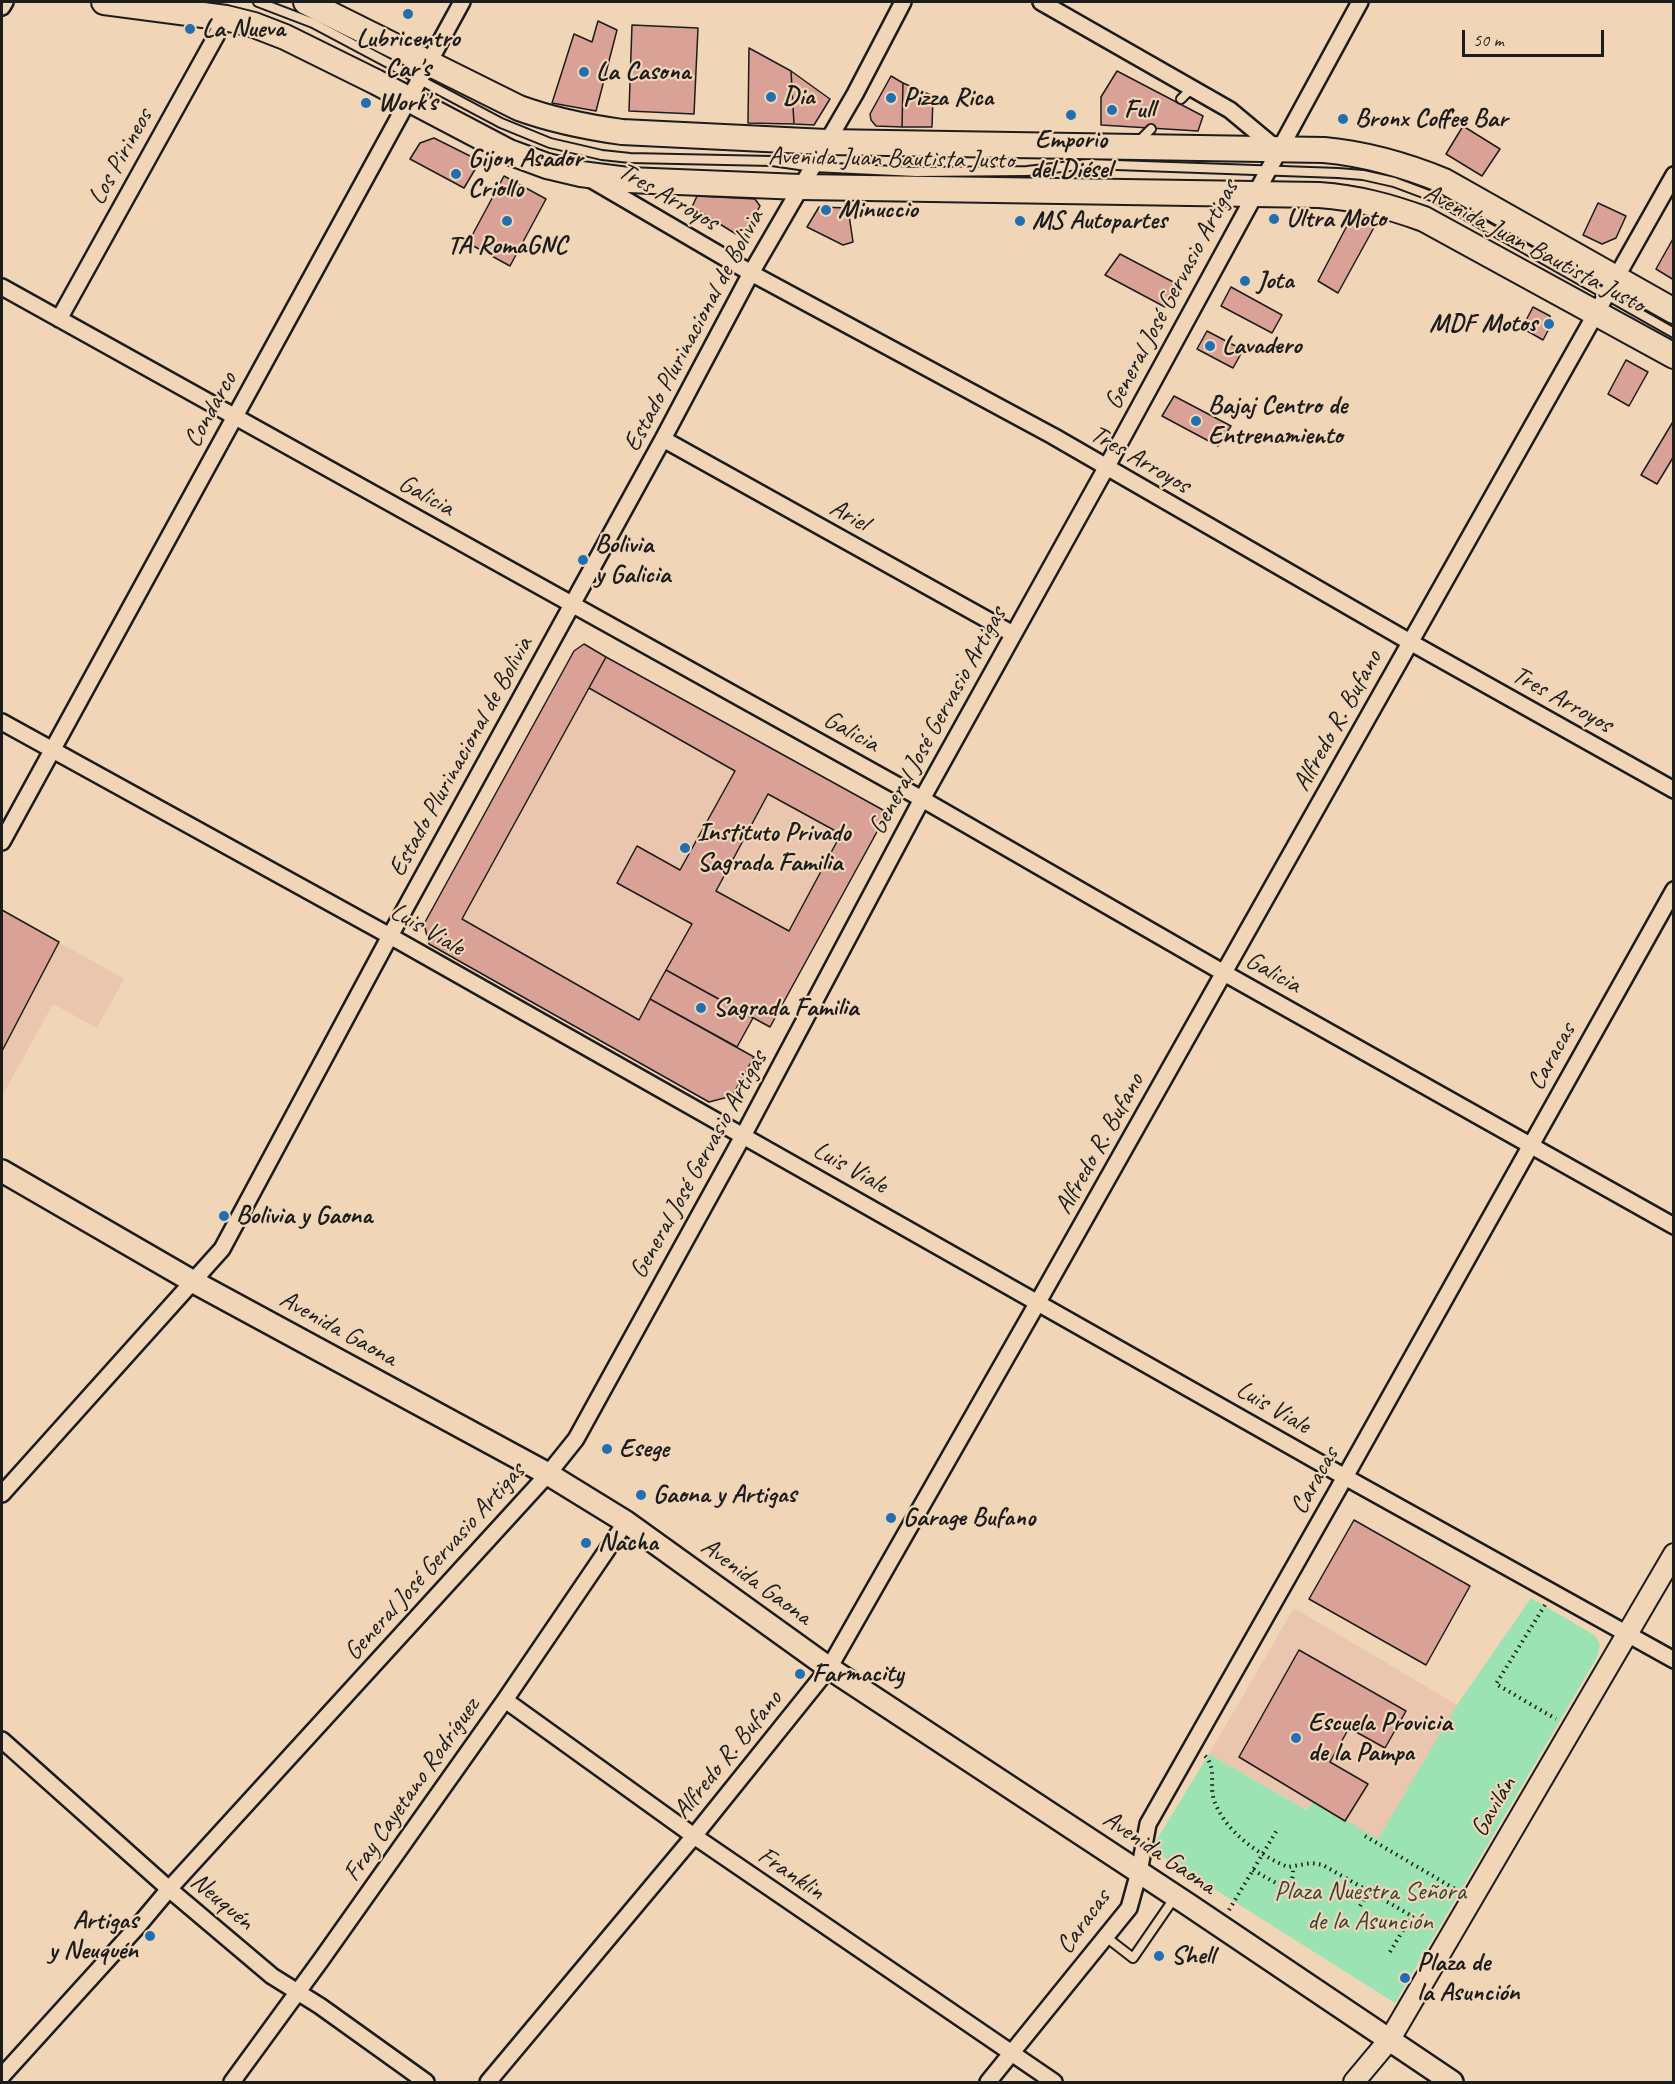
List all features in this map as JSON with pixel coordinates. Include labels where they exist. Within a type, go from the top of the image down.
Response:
[{"type":"main road","name":"Avenida Juan Bautista Justo","points":[[104,2],[225,18],[254,25],[285,38],[419,80],[589,128],[622,132],[826,142],[1134,146],[1345,152],[1377,157],[1411,167],[1444,181],[1606,295],[1674,356]]},
{"type":"main road","name":"Avenida Juan Bautista Justo","points":[[306,2],[419,80],[509,152],[548,166],[581,174],[628,180],[807,177],[1355,198],[1388,206],[1424,219],[1606,295],[1674,311]]},
{"type":"main road","name":"Avenida Gaona","points":[[2,1171],[192,1281],[548,1474],[626,1522],[829,1668],[1176,1896],[1452,2082]]},
{"type":"street","points":[[2,7],[5,2]]},
{"type":"street","name":"Condarco","points":[[2,842],[462,2]]},
{"type":"street","name":"Estado Plurinacional de Bolivia","points":[[2,1494],[222,1248],[390,936],[663,440],[751,273],[855,94],[903,2]]},
{"type":"street","points":[[1041,2],[1230,110],[1278,150]]},
{"type":"street","name":"General José Gervasio Artigas","points":[[2,2076],[169,1889],[548,1474],[576,1439],[743,1136],[922,799],[1106,468],[1360,2]]},
{"type":"street","name":"Los Pirineos","points":[[59,319],[225,18]]},
{"type":"street","name":"Tres Arroyos","points":[[581,174],[751,273],[1053,436],[1410,642],[1674,790]]},
{"type":"street","name":"Alfredo R. Bufano","points":[[488,2082],[694,1836],[829,1668],[1674,175]]},
{"type":"street","name":"Galicia","points":[[2,287],[922,799],[1224,973],[1674,1226]]},
{"type":"street","name":"Ariel","points":[[663,440],[1013,634]]},
{"type":"street","name":"Luis Viale","points":[[2,722],[390,936],[1552,1594],[1674,1660]]},
{"type":"street","name":"Caracas","points":[[988,2082],[1129,1908],[1139,1872],[1148,1824],[1674,890]]},
{"type":"street","name":"Fray Cayetano Rodríguez","points":[[232,2082],[505,1700],[626,1522]]},
{"type":"street","name":"Gavilán","points":[[1354,2082],[1390,2039],[1674,1554]]},
{"type":"street","name":"Franklin","points":[[505,1700],[694,1836],[1054,2082]]},
{"type":"street","name":"Neuquén","points":[[2,1740],[169,1889],[279,1981],[320,2006],[426,2082]]},
{"type":"lane","points":[[258,2],[313,23],[501,123],[550,143],[575,150],[630,158],[772,162],[807,177],[916,172],[1027,171],[1088,164],[1199,166],[1266,172],[1338,173],[1363,175],[1394,182],[1434,197],[1674,333]]},
{"type":"lane","points":[[1181,99],[1192,88]]},
{"type":"lane","points":[[1134,146],[1151,129]]},
{"type":"lane","points":[[1106,1937],[1133,1958],[1176,1896]]},
{"type":"path","points":[[1552,1594],[1496,1684],[1571,1728]]},
{"type":"path","points":[[1192,1747],[1208,1760],[1212,1768],[1215,1801],[1227,1821],[1251,1848],[1288,1868],[1311,1863],[1323,1865],[1433,1928]]},
{"type":"path","points":[[1219,1926],[1277,1830]]},
{"type":"path","points":[[1365,1836],[1455,1889]]},
{"type":"path","points":[[1253,1870],[1283,1887],[1290,1885],[1293,1868]]},
{"type":"path","points":[[1360,1906],[1370,1891]]},
{"type":"path","points":[[1390,1952],[1412,1915]]},
{"type":"shaded area","name":"Instituto Privado Sagrada Familia","points":[[606,657],[883,810],[884,819],[770,1027],[666,970],[639,1020],[462,919]]},
{"type":"shaded area","points":[[2,910],[124,979],[97,1028],[53,1004],[2,1096]]},
{"type":"shaded area","points":[[1294,1608],[1457,1705],[1378,1840],[1313,1802],[1308,1810],[1209,1754]]},
{"type":"green space","name":"Plaza Nuestra Señora de la Asunción","points":[[1531,1598],[1596,1636],[1600,1645],[1597,1657],[1395,2003],[1151,1849],[1209,1754],[1307,1810],[1313,1802],[1378,1839],[1457,1705]]},
{"type":"building","name":"La Casona","points":[[598,21],[617,30],[596,111],[552,103],[574,34],[592,42]]},
{"type":"building","points":[[632,25],[698,28],[694,114],[629,111]]},
{"type":"building","name":"Dia","points":[[749,48],[791,71],[794,124],[748,123]]},
{"type":"building","points":[[791,71],[830,99],[814,125],[794,124]]},
{"type":"building","points":[[1117,71],[1203,116],[1198,131],[1101,125],[1101,97]]},
{"type":"building","name":"Pizza Rica","points":[[891,76],[903,83],[902,127],[876,126],[870,114]]},
{"type":"building","points":[[903,83],[933,96],[932,127],[902,127]]},
{"type":"building","points":[[1463,126],[1500,149],[1482,176],[1446,154]]},
{"type":"building","name":"Gijon Asador Criollo","points":[[434,138],[480,161],[464,188],[410,159],[420,143]]},
{"type":"building","name":"TA RomaGNC","points":[[504,176],[546,199],[510,266],[468,243]]},
{"type":"building","points":[[697,196],[755,199],[760,206],[747,230],[736,234],[692,207]]},
{"type":"building","points":[[1598,203],[1626,216],[1616,238],[1602,244],[1583,235]]},
{"type":"building","points":[[819,207],[848,208],[853,242],[843,245],[807,227]]},
{"type":"building","points":[[1350,220],[1377,222],[1338,293],[1318,281]]},
{"type":"building","points":[[1674,237],[1674,280],[1656,269]]},
{"type":"building","points":[[1120,254],[1177,284],[1165,307],[1105,275]]},
{"type":"building","points":[[1231,287],[1282,315],[1272,333],[1221,306]]},
{"type":"building","points":[[1533,307],[1550,316],[1551,325],[1543,340],[1522,328]]},
{"type":"building","points":[[1207,331],[1243,350],[1233,368],[1197,349]]},
{"type":"building","points":[[1626,360],[1648,372],[1629,406],[1608,394]]},
{"type":"building","name":"Bajaj Centro de Entrenamiento","points":[[1174,396],[1231,426],[1218,446],[1162,416]]},
{"type":"building","points":[[1674,420],[1674,456],[1657,484],[1641,475]]},
{"type":"building","points":[[584,644],[606,657],[462,919],[639,1020],[650,999],[754,1057],[732,1096],[709,1102],[429,944],[424,924],[574,651]]},
{"type":"building","points":[[606,657],[883,810],[884,819],[770,1027],[666,970],[692,924],[617,883],[637,846],[680,870],[735,771],[589,688]],"holes":[[[768,794],[841,834],[789,931],[716,891]]]},
{"type":"building","points":[[2,910],[59,942],[2,1051]]},
{"type":"building","name":"Sagrada Familia","points":[[666,970],[753,1018],[737,1047],[650,999]]},
{"type":"building","points":[[1354,1520],[1470,1586],[1426,1665],[1309,1599]]},
{"type":"building","name":"Escuela Provicia de la Pampa","points":[[1299,1650],[1406,1711],[1385,1748],[1349,1728],[1330,1762],[1368,1784],[1345,1821],[1239,1757]]},
{"type":"place","name":"Lubricentro Car's","points":[[408,14]]},
{"type":"place","name":"La Nueva","points":[[190,29]]},
{"type":"place","name":"La Casona","points":[[584,72]]},
{"type":"place","name":"Dia","points":[[771,97]]},
{"type":"place","name":"Pizza Rica","points":[[891,98]]},
{"type":"place","name":"Work's","points":[[366,103]]},
{"type":"place","name":"Full","points":[[1112,110]]},
{"type":"place","name":"Emporio del Diésel","points":[[1071,115]]},
{"type":"place","name":"Bronx Coffee Bar","points":[[1343,119]]},
{"type":"place","name":"Gijon Asador Criollo","points":[[456,174]]},
{"type":"place","name":"Minuccio","points":[[826,210]]},
{"type":"place","name":"Ultra Moto","points":[[1274,219]]},
{"type":"place","name":"TA RomaGNC","points":[[507,221]]},
{"type":"place","name":"MS Autopartes","points":[[1020,221]]},
{"type":"place","name":"Jota","points":[[1245,281]]},
{"type":"place","name":"MDF Motos","points":[[1549,324]]},
{"type":"place","name":"Lavadero","points":[[1210,346]]},
{"type":"place","name":"Bajaj Centro de Entrenamiento","points":[[1196,421]]},
{"type":"place","name":"Bolivia y Galicia","points":[[583,560]]},
{"type":"place","name":"Instituto Privado Sagrada Familia","points":[[685,848]]},
{"type":"place","name":"Sagrada Familia","points":[[701,1008]]},
{"type":"place","name":"Bolivia y Gaona","points":[[224,1216]]},
{"type":"place","name":"Esege","points":[[607,1449]]},
{"type":"place","name":"Gaona y Artigas","points":[[641,1495]]},
{"type":"place","name":"Garage Bufano","points":[[891,1518]]},
{"type":"place","name":"Nacha","points":[[586,1543]]},
{"type":"place","name":"Farmacity","points":[[800,1674]]},
{"type":"place","name":"Escuela Provicia de la Pampa","points":[[1296,1738]]},
{"type":"place","name":"Artigas y Neuquén","points":[[150,1936]]},
{"type":"place","name":"Shell","points":[[1159,1956]]},
{"type":"place","name":"Plaza de la Asunción","points":[[1405,1978]]}]
